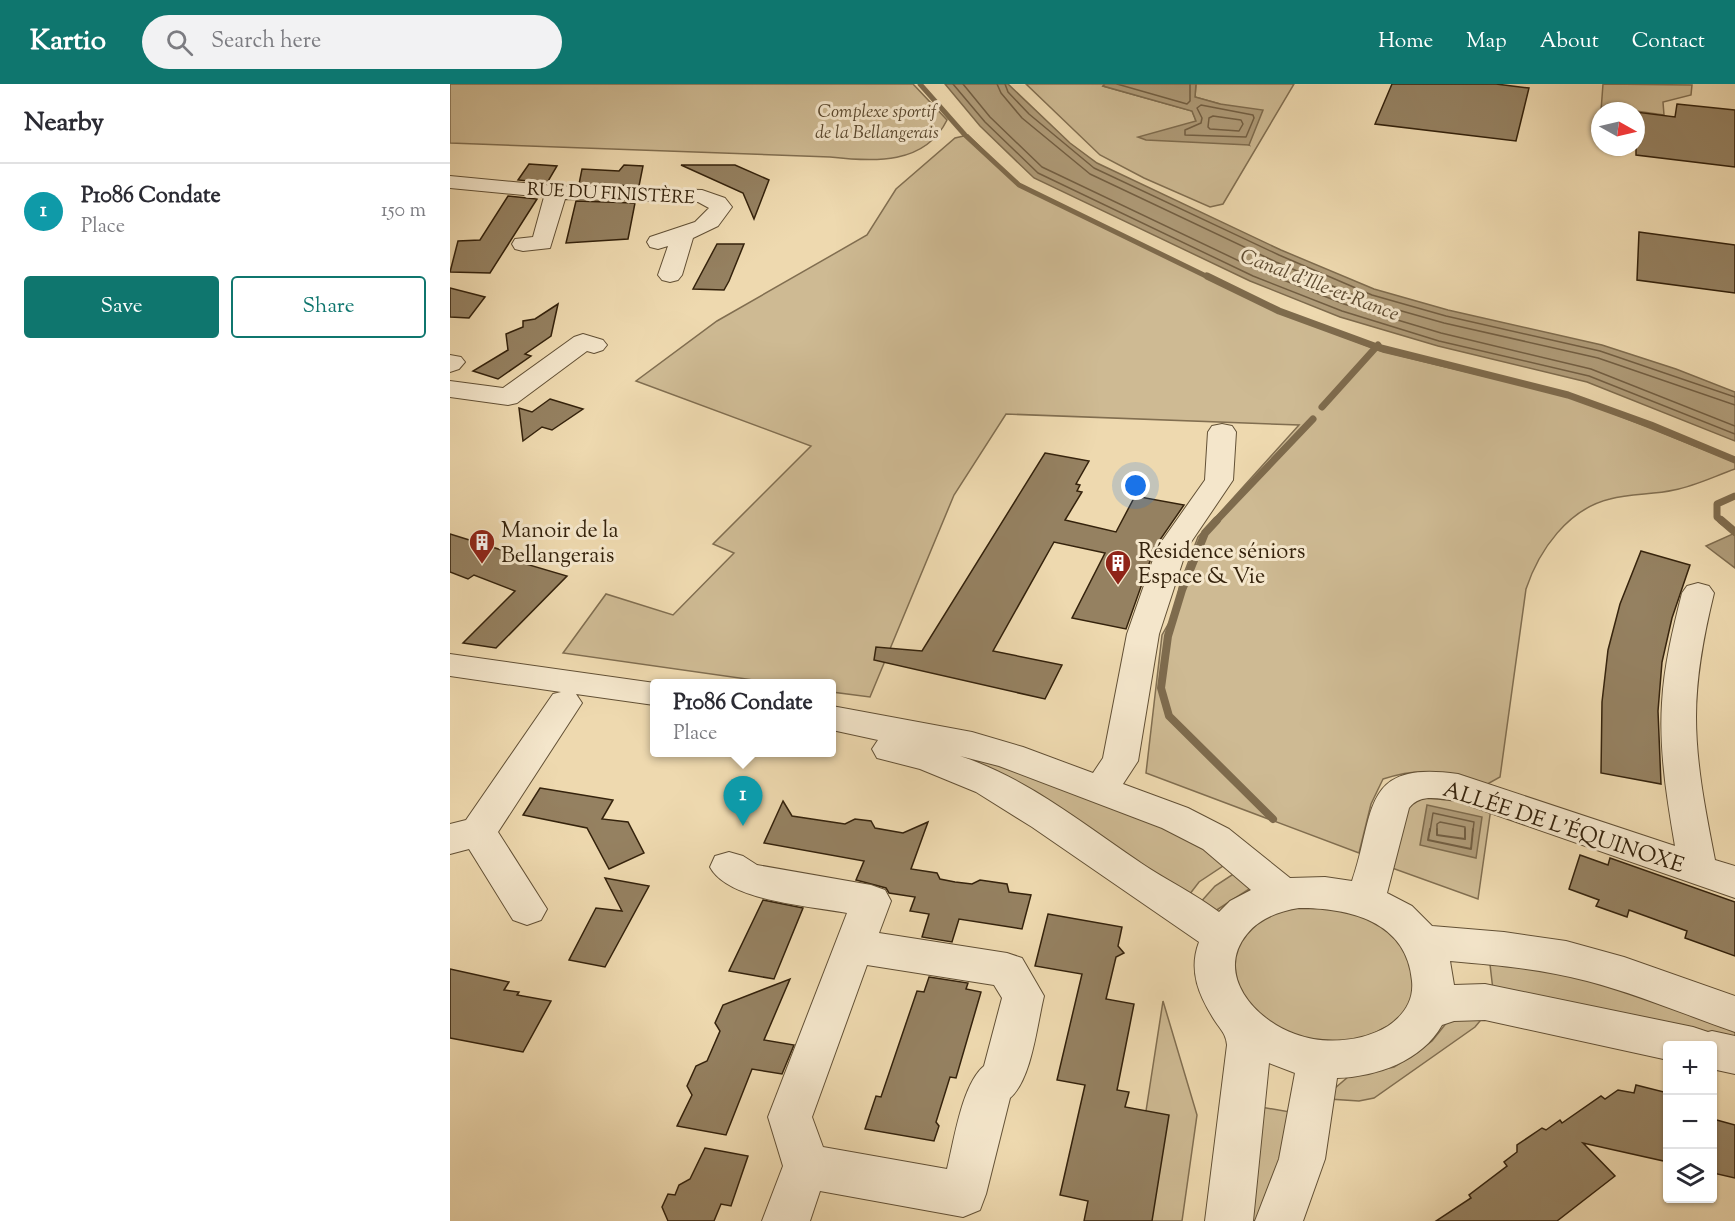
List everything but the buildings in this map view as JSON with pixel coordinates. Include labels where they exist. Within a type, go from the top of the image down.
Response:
[{"type":"street","name":"RUE DU FINISTÈRE","points":[[450,182],[556,192],[702,196],[721,207],[718,215],[710,222],[683,234]]},
{"type":"street","points":[[523,244],[542,243],[556,192]]},
{"type":"street","points":[[658,242],[683,234]]},
{"type":"street","points":[[670,275],[683,234]]},
{"type":"street","points":[[450,389],[513,398],[583,342],[594,345]]},
{"type":"street","points":[[1100,790],[1120,761],[1143,634],[1172,548],[1219,480],[1222,432]]},
{"type":"street","points":[[1698,593],[1684,658],[1679,736],[1682,779],[1698,870]]},
{"type":"street","points":[[450,665],[650,692]]},
{"type":"street","points":[[450,687],[650,714]]},
{"type":"street","points":[[527,909],[464,836],[566,703]]},
{"type":"street","points":[[836,719],[972,745],[1010,756],[1175,818],[1216,838],[1283,894]]},
{"type":"street","points":[[836,742],[931,759],[989,781],[1063,827],[1131,876],[1186,909],[1221,937]]},
{"type":"street","name":"ALLÉE DE L'ÉQUINOXE","points":[[1365,901],[1376,870],[1387,809],[1398,794],[1410,787],[1428,783],[1458,788],[1735,882]]},
{"type":"street","points":[[729,867],[748,879],[871,902],[790,1117],[806,1166],[786,1221]]},
{"type":"street","points":[[1328,893],[1365,901],[1400,919],[1421,942],[1429,957],[1434,983],[1430,1010],[1410,1033],[1381,1050],[1355,1058],[1321,1059],[1280,1048],[1247,1029],[1227,1006],[1215,980],[1216,951],[1221,937],[1244,912],[1283,894],[1328,893]]},
{"type":"street","points":[[1421,942],[1477,946],[1587,963],[1735,1014]]},
{"type":"street","points":[[806,1166],[963,1194],[991,1087],[1003,1077],[1023,996],[1007,970],[854,946]]},
{"type":"street","points":[[1430,1010],[1454,1003],[1485,1002],[1669,1041]]},
{"type":"street","points":[[1229,1221],[1249,1046],[1247,1029]]},
{"type":"street","points":[[1717,1051],[1735,1055]]},
{"type":"street","points":[[1279,1221],[1302,1159],[1315,1077],[1321,1059]]},
{"type":"green space","name":"Complexe sportif de la Bellangerais","points":[[450,84],[913,84],[947,120],[937,135],[912,153],[864,160],[450,143]]},
{"type":"green space","points":[[1026,84],[1105,84],[1103,86],[1192,111],[1196,121],[1249,145],[1220,104],[1195,97],[1196,84],[1294,84],[1223,204],[1210,207],[1144,178],[1100,155]]},
{"type":"green space","points":[[1603,84],[1692,85],[1691,95],[1663,102],[1664,115],[1645,112],[1645,102],[1602,102]]},
{"type":"green space","points":[[968,135],[1021,187],[1298,319],[1383,352],[1572,397],[1735,462],[1735,469],[1666,492],[1626,496],[1595,504],[1581,512],[1557,533],[1539,560],[1526,589],[1500,777],[1484,786],[1434,772],[1411,772],[1383,779],[1371,804],[1359,853],[1146,773],[1162,635],[1174,614],[1180,584],[1198,537],[1299,425],[1006,414],[954,495],[870,697],[836,693],[836,679],[746,679],[563,653],[606,594],[673,615],[734,553],[713,544],[811,446],[636,381],[717,321],[867,235],[896,189],[955,138]]},
{"type":"green space","points":[[977,757],[1171,826],[1232,860],[1199,882],[1186,899],[972,762]]},
{"type":"green space","points":[[1434,791],[1491,808],[1478,899],[1392,868],[1400,812],[1413,797]]},
{"type":"green space","points":[[1241,869],[1254,886],[1212,913],[1198,905],[1215,886]]},
{"type":"green space","points":[[1290,905],[1349,907],[1400,937],[1412,953],[1414,997],[1400,1020],[1363,1039],[1314,1043],[1279,1031],[1239,996],[1233,952],[1254,923]]},
{"type":"green space","points":[[1489,956],[1574,966],[1735,1024],[1735,1043],[1493,990]]},
{"type":"green space","points":[[1163,1001],[1197,1115],[1182,1221],[1152,1221],[1146,1111]]},
{"type":"green space","points":[[1480,1012],[1480,1021],[1475,1027],[1374,1098],[1359,1101],[1329,1099],[1334,1089],[1348,1077],[1394,1067],[1432,1041],[1448,1021]]},
{"type":"green space","points":[[1255,1106],[1296,1113],[1261,1221],[1242,1221]]},
{"type":"water","name":"Canal d'Ille-et-Rance","points":[[945,84],[1008,84],[1070,143],[1097,163],[1281,250],[1374,289],[1448,310],[1602,345],[1676,369],[1735,392],[1735,441],[1587,382],[1438,346],[1340,317],[1250,281],[1034,178],[980,126]]},
{"type":"water","points":[[1105,84],[1196,84],[1195,97],[1220,104],[1263,110],[1249,145],[1146,140],[1138,137],[1196,121],[1192,111],[1103,86]]},
{"type":"water","points":[[1735,533],[1735,568],[1706,546]]},
{"type":"water","points":[[1427,805],[1482,817],[1476,858],[1420,845]]},
{"type":"waterway","points":[[920,84],[965,135],[1019,185],[1210,278]]},
{"type":"waterway","points":[[1207,276],[1279,311],[1376,347]]},
{"type":"waterway","points":[[1322,407],[1376,347]]},
{"type":"waterway","points":[[1376,347],[1568,395],[1651,425],[1735,460]]},
{"type":"waterway","points":[[1215,522],[1313,419]]},
{"type":"waterway","points":[[1723,522],[1717,517],[1717,504],[1735,496]]},
{"type":"waterway","points":[[1217,520],[1205,533],[1182,590],[1168,636],[1161,688],[1169,716],[1273,819]]},
{"type":"waterway","points":[[1721,520],[1735,532]]},
{"type":"place","name":"Manoir de la Bellangerais","points":[[482,565]]},
{"type":"place","name":"Résidence séniors Espace & Vie","points":[[1118,586]]},
{"type":"place","name":"P1086 Condate","points":[[743,826]]}]
